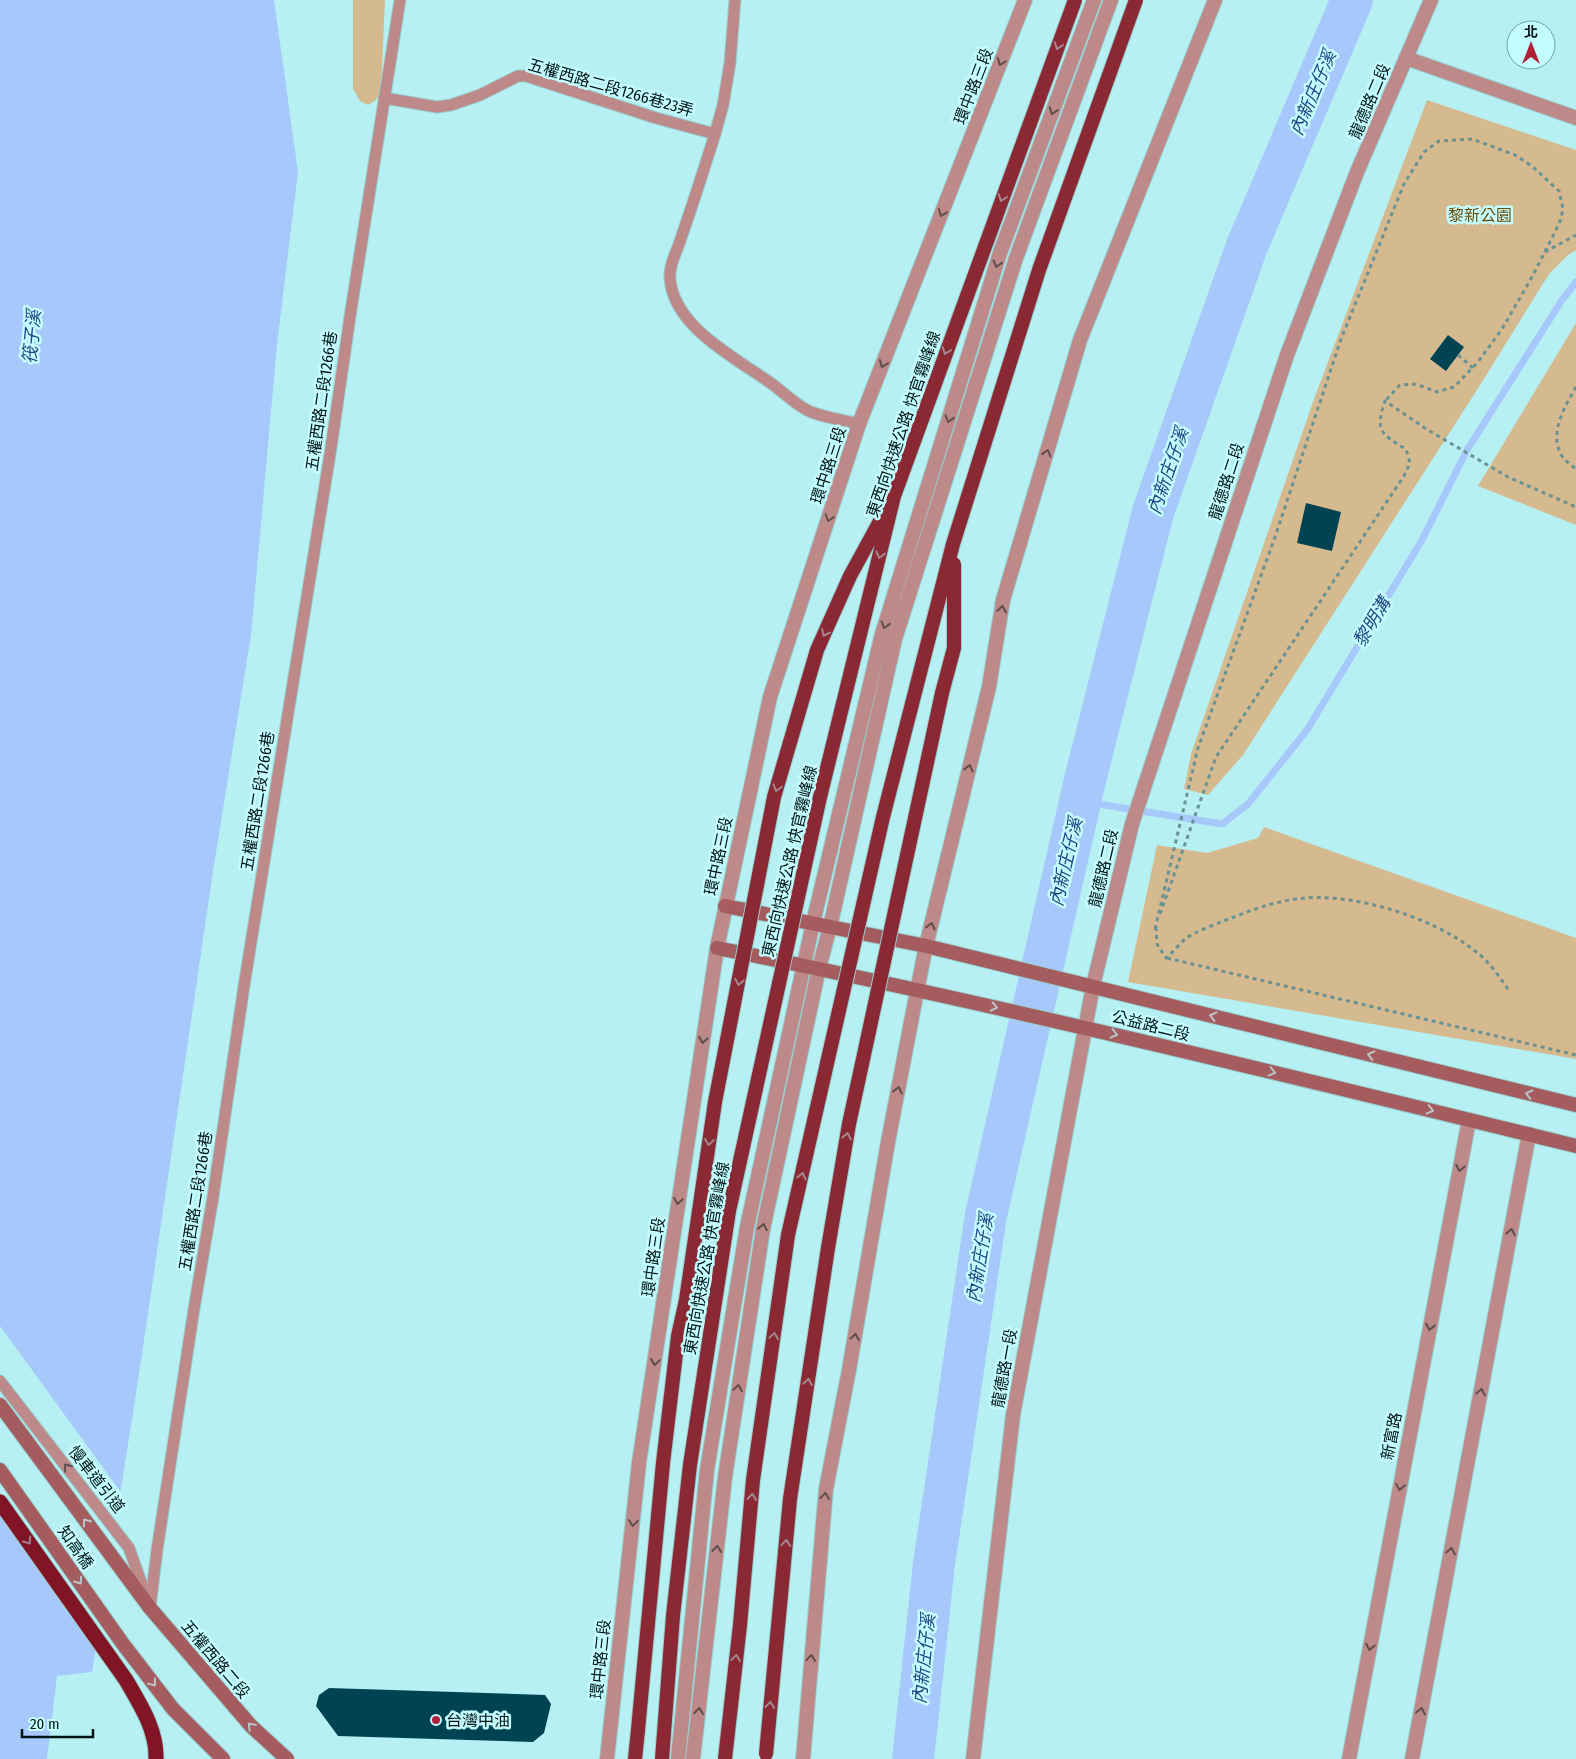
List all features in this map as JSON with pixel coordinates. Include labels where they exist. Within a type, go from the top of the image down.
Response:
[{"type":"highway","name":"東西向快速公路 快官霧峰線","points":[[662,1759],[673,1616],[690,1466],[729,1211],[820,797],[894,496],[1075,0]]},
{"type":"highway","points":[[725,1759],[740,1625],[753,1480],[788,1235],[883,817],[954,544],[1039,270],[1136,0]]},
{"type":"highway","points":[[635,1759],[663,1464],[678,1336],[686,1300],[715,1102],[774,797],[817,650],[850,576],[894,496]]},
{"type":"highway","points":[[766,1756],[790,1499],[828,1248],[848,1134],[942,693],[954,648],[954,544]]},
{"type":"highway","points":[[0,1502],[126,1680],[141,1705],[153,1733],[156,1759]]},
{"type":"main road","name":"公益路二段","points":[[725,906],[926,946],[1576,1105]]},
{"type":"main road","name":"公益路二段","points":[[716,948],[819,968],[1050,1018],[1576,1146]]},
{"type":"main road","name":"知高橋","points":[[0,1405],[126,1576]]},
{"type":"main road","name":"知高橋","points":[[0,1470],[123,1644],[173,1710],[223,1759]]},
{"type":"main road","name":"五權西路二段","points":[[126,1576],[150,1608],[251,1726],[287,1759]]},
{"type":"street","name":"環中路三段","points":[[607,1759],[639,1464],[716,948],[770,697],[859,424],[1025,0]]},
{"type":"street","points":[[678,1759],[709,1460],[747,1227],[812,923],[885,624],[1000,253],[1094,0]]},
{"type":"street","points":[[694,1759],[725,1476],[762,1229],[819,968],[895,639],[1016,258],[1111,0]]},
{"type":"street","points":[[803,1759],[826,1489],[850,1370],[888,1142],[917,990],[989,687],[1004,600],[1080,340],[1215,0]]},
{"type":"street","name":"龍德路二段","points":[[1093,986],[1132,824],[1287,355],[1357,172],[1431,0]]},
{"type":"street","points":[[1406,58],[1576,118]]},
{"type":"street","name":"龍德路一段","points":[[973,1759],[1013,1414],[1093,986]]},
{"type":"street","name":"新富路","points":[[1348,1759],[1469,1120]]},
{"type":"street","points":[[1412,1759],[1529,1134]]},
{"type":"lane","name":"五權西路二段1266巷","points":[[150,1608],[244,986],[332,448],[351,310],[400,0]]},
{"type":"lane","points":[[735,0],[730,64],[723,105],[679,245],[671,263],[670,278],[675,300],[685,317],[698,331],[746,368],[811,412],[859,424]]},
{"type":"lane","name":"五權西路二段1266巷23弄","points":[[384,98],[437,106],[451,104],[480,95],[518,76],[526,76],[656,118],[715,134]]},
{"type":"lane","name":"慢車道引道","points":[[0,1381],[129,1548],[150,1608]]},
{"type":"path","points":[[1155,929],[1216,757],[1404,476],[1410,463],[1406,449],[1392,441],[1381,431],[1379,422],[1385,401],[1400,385],[1416,384],[1437,392],[1454,387],[1473,368],[1502,329],[1561,219],[1563,208],[1559,191],[1534,167],[1515,155],[1472,139],[1439,141],[1424,152],[1404,184],[1342,339],[1274,540],[1198,748],[1155,929],[1157,944],[1166,958],[1576,1055]]},
{"type":"path","points":[[1545,252],[1576,235]]},
{"type":"path","points":[[1458,355],[1473,368]]},
{"type":"path","points":[[1576,387],[1565,405],[1557,430],[1557,445],[1562,457],[1576,469]]},
{"type":"path","points":[[1385,401],[1428,430],[1508,477],[1576,507]]},
{"type":"path","points":[[1166,958],[1186,939],[1263,906],[1298,898],[1333,898],[1373,904],[1411,916],[1444,930],[1477,951],[1510,992]]},
{"type":"green space","points":[[353,0],[385,0],[381,90],[376,100],[368,105],[360,101],[353,89]]},
{"type":"green space","name":"黎新公園","points":[[1427,100],[1576,150],[1576,250],[1568,255],[1549,274],[1243,755],[1208,795],[1184,789],[1191,754],[1314,399]]},
{"type":"green space","points":[[1576,323],[1576,525],[1478,486]]},
{"type":"green space","points":[[1264,827],[1576,938],[1576,1059],[1128,982],[1157,845],[1207,853],[1258,838]]},
{"type":"water","name":"筏子溪","points":[[0,0],[274,0],[298,172],[277,345],[251,635],[214,865],[138,1381],[92,1672],[57,1676],[47,1759],[0,1759]]},
{"type":"pier","points":[[0,1326],[123,1495],[98,1652],[0,1515]]},
{"type":"building","points":[[1448,335],[1464,347],[1446,371],[1430,359]]},
{"type":"building","points":[[1306,503],[1341,512],[1332,551],[1297,543]]},
{"type":"building","name":"台灣中油","points":[[329,1688],[545,1695],[551,1704],[544,1733],[533,1742],[338,1736],[316,1706],[319,1695]]},
{"type":"waterway","name":"內新庄仔溪","points":[[913,1759],[934,1564],[986,1215],[1085,780],[1153,512],[1247,246],[1352,0]]},
{"type":"waterway","name":"黎明溝","points":[[1080,801],[1222,824],[1248,804],[1307,730],[1422,540],[1467,450],[1562,300],[1576,282]]},
{"type":"place","name":"台灣中油","points":[[436,1720]]}]
